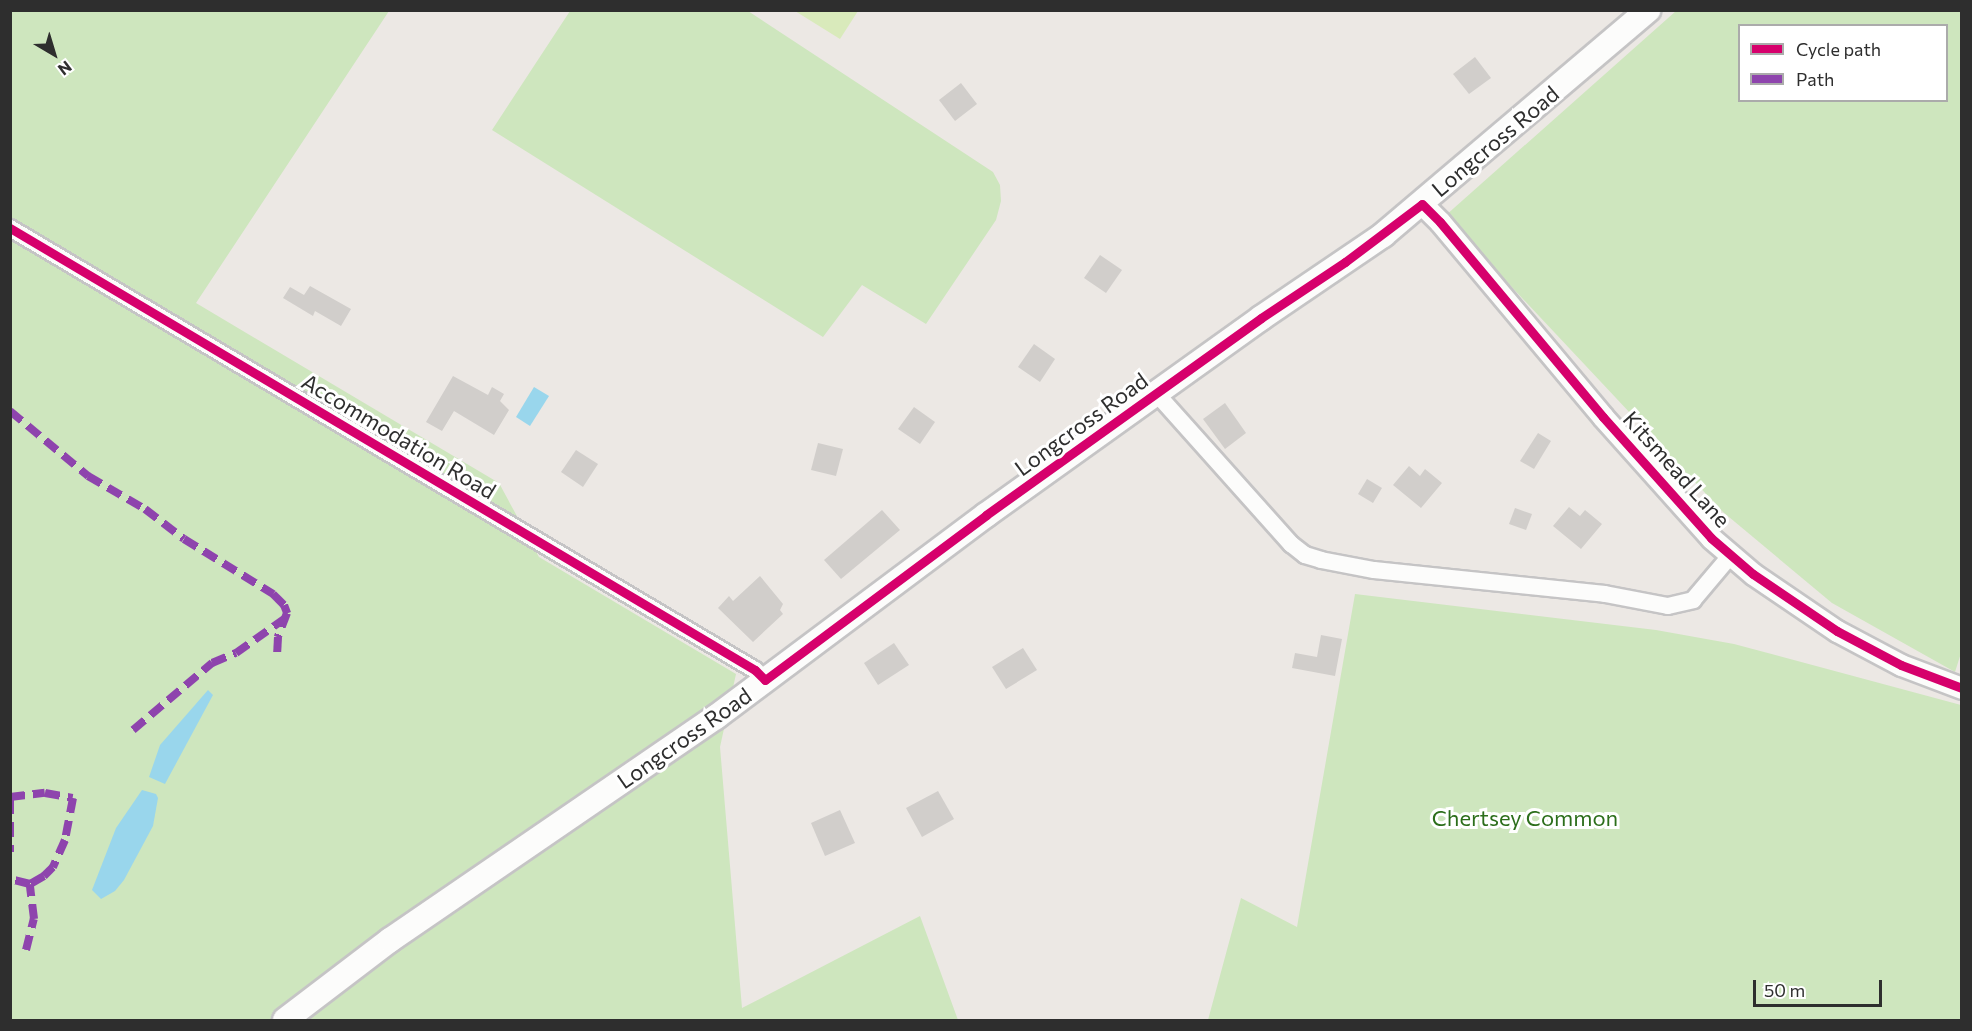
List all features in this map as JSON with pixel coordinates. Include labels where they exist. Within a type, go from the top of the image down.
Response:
[{"type":"main road","name":"Longcross Road","points":[[285,1020],[390,940],[765,680],[986,515],[1345,262],[1422,204],[1495,138],[1648,10]]},
{"type":"street","name":"Kitsmead Lane","points":[[1422,204],[1669,493],[1752,574],[1837,632],[1901,665],[1962,688]]},
{"type":"street","name":"Accommodation Road","points":[[10,228],[744,664],[765,680]]},
{"type":"street","name":"Kitsmead Lane","points":[[1156,393],[1291,544],[1305,555],[1321,560],[1374,570],[1605,594],[1668,606],[1692,600],[1731,555]]},
{"type":"green space","points":[[858,10],[840,39],[795,11]]},
{"type":"green space","points":[[10,11],[389,11],[196,303],[499,483],[539,557],[736,674],[720,747],[742,1008],[920,916],[958,1020],[11,1020]]},
{"type":"green space","points":[[570,11],[748,11],[993,172],[1000,185],[1001,201],[996,220],[926,324],[862,285],[823,337],[492,130]]},
{"type":"green space","points":[[1676,11],[1961,11],[1962,650],[1955,672],[1832,603],[1723,512],[1445,216]]},
{"type":"green space","name":"Chertsey Common","points":[[1355,594],[1656,630],[1734,644],[1961,705],[1961,1020],[1208,1020],[1241,898],[1297,927]]},
{"type":"water","points":[[534,387],[549,396],[530,426],[516,417]]},
{"type":"water","points":[[208,690],[213,695],[165,784],[149,777],[160,745]]},
{"type":"water","points":[[142,790],[156,794],[158,798],[153,826],[124,880],[115,891],[101,899],[92,890],[116,828]]},
{"type":"building","points":[[1475,57],[1491,78],[1469,94],[1453,74]]},
{"type":"building","points":[[961,83],[977,104],[955,121],[939,100]]},
{"type":"building","points":[[1100,255],[1122,270],[1106,293],[1084,278]]},
{"type":"building","points":[[310,286],[351,309],[341,326],[315,311],[313,316],[283,298],[290,287],[304,295]]},
{"type":"building","points":[[1034,344],[1055,359],[1040,382],[1018,367]]},
{"type":"building","points":[[453,376],[488,395],[492,387],[504,394],[500,401],[509,410],[494,435],[454,411],[442,431],[426,422]]},
{"type":"building","points":[[1225,403],[1246,433],[1225,449],[1203,419]]},
{"type":"building","points":[[914,407],[935,422],[920,444],[898,429]]},
{"type":"building","points":[[1538,433],[1551,441],[1534,469],[1520,461]]},
{"type":"building","points":[[818,443],[843,449],[836,476],[811,470]]},
{"type":"building","points":[[576,450],[598,464],[583,487],[561,472]]},
{"type":"building","points":[[1409,466],[1420,476],[1425,469],[1442,483],[1421,508],[1393,485]]},
{"type":"building","points":[[1367,479],[1382,488],[1373,503],[1358,494]]},
{"type":"building","points":[[1569,507],[1580,516],[1585,510],[1602,524],[1581,549],[1553,526]]},
{"type":"building","points":[[1515,508],[1532,514],[1526,530],[1509,524]]},
{"type":"building","points":[[882,510],[900,530],[841,579],[824,560]]},
{"type":"building","points":[[760,576],[783,604],[780,610],[783,614],[753,642],[718,608],[729,596],[733,601]]},
{"type":"building","points":[[1321,635],[1342,639],[1335,676],[1292,668],[1295,653],[1317,657]]},
{"type":"building","points":[[894,643],[909,665],[878,685],[864,663]]},
{"type":"building","points":[[1023,648],[1037,670],[1006,689],[992,667]]},
{"type":"building","points":[[938,791],[954,819],[922,837],[906,808]]},
{"type":"building","points":[[840,810],[855,843],[825,856],[811,823]]},
{"type":"marked path","points":[[10,411],[88,476],[145,509],[184,539],[273,594],[284,605],[287,613],[278,637],[277,659]]},
{"type":"marked path","points":[[133,730],[212,663],[236,653],[284,619]]},
{"type":"marked path","points":[[10,797],[45,793],[73,798],[65,840],[53,867],[44,876],[30,884],[10,879]]},
{"type":"marked path","points":[[10,799],[10,852]]},
{"type":"marked path","points":[[26,950],[34,919],[30,884]]},
{"type":"cycle path","points":[[10,228],[755,670],[765,680],[986,515],[1261,318],[1345,262],[1422,204],[1440,222],[1603,417],[1711,538],[1753,574],[1837,631],[1901,665],[1962,688]]}]
